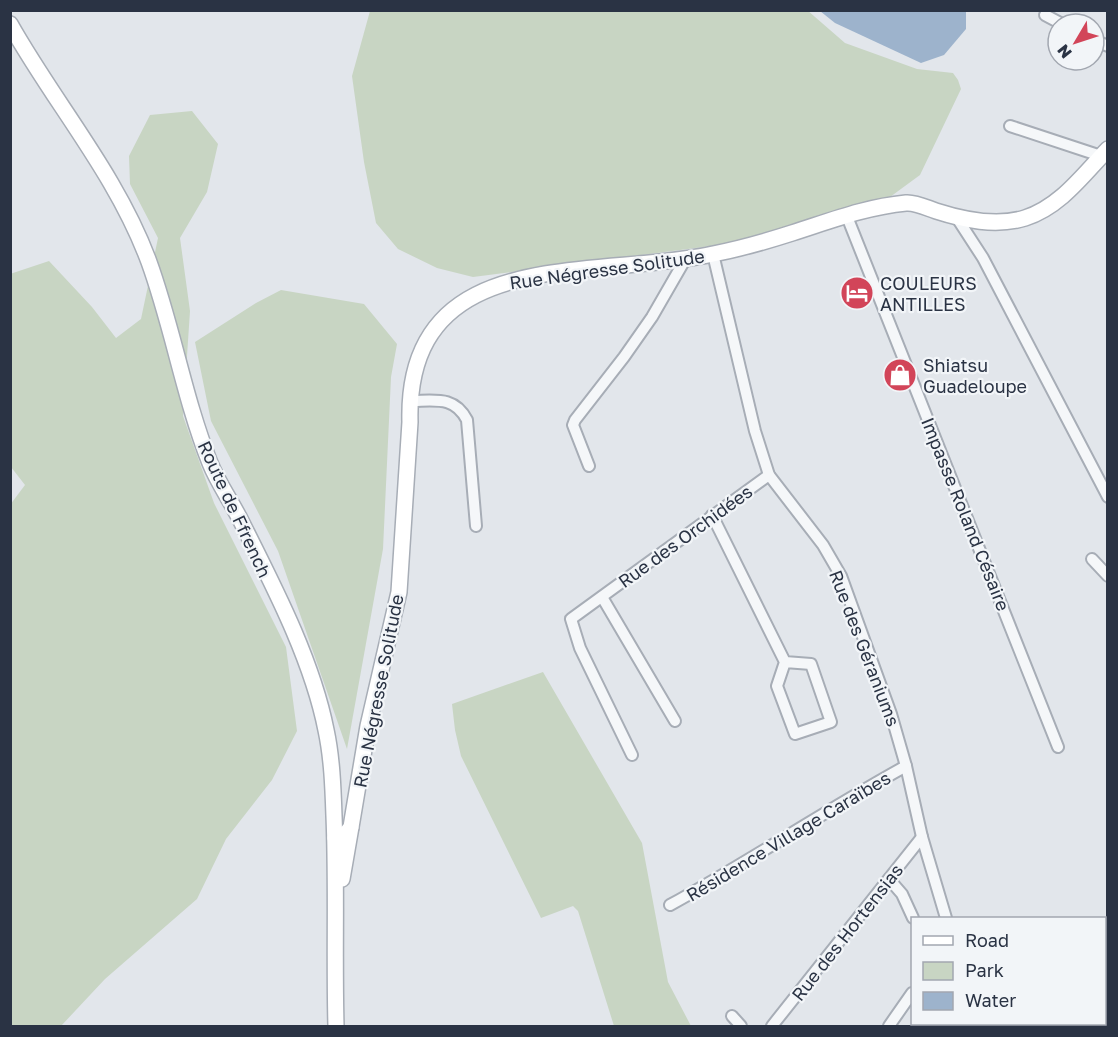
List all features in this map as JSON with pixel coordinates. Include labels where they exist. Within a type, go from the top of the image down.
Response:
[{"type":"street","name":"Route de Ffrench","points":[[10,24],[30,60],[102,169],[128,214],[149,262],[194,420],[211,466],[240,520],[302,651],[319,699],[327,733],[332,773],[337,908],[336,1026]]},
{"type":"street","points":[[1010,126],[1104,152]]},
{"type":"street","name":"Rue Négresse Solitude","points":[[337,908],[368,726],[399,592],[409,401],[414,373],[422,348],[439,323],[466,300],[502,283],[588,268],[713,254],[791,233],[846,214],[909,202],[957,218],[978,221],[1024,218],[1063,200],[1104,152]]},
{"type":"street","name":"Impasse Roland Césaire","points":[[846,214],[1058,747]]},
{"type":"street","points":[[957,218],[983,258],[1107,497]]},
{"type":"street","name":"Rue des Géraniums","points":[[713,254],[755,431],[769,475],[822,544],[841,576],[891,714],[906,766],[922,837],[946,917]]},
{"type":"street","points":[[590,466],[573,425],[575,420],[630,349],[686,258]]},
{"type":"street","points":[[409,401],[448,401],[461,409],[467,420],[476,526]]},
{"type":"street","name":"Rue des Orchidées","points":[[632,755],[580,648],[571,619],[769,475]]},
{"type":"street","points":[[712,515],[785,662],[777,686],[795,734],[831,722],[811,664],[785,662]]},
{"type":"street","points":[[1092,559],[1107,576]]},
{"type":"street","points":[[602,597],[675,721]]},
{"type":"street","name":"Résidence Village Caraïbes","points":[[670,905],[723,876],[797,828],[906,766]]},
{"type":"street","points":[[334,820],[347,814],[356,803]]},
{"type":"street","points":[[335,838],[344,836],[351,828]]},
{"type":"street","name":"Rue des Hortensias","points":[[772,1026],[922,837]]},
{"type":"street","points":[[889,879],[902,894],[914,917]]},
{"type":"street","points":[[889,1026],[911,994]]},
{"type":"street","points":[[732,1016],[741,1026]]},
{"type":"green space","points":[[807,10],[845,43],[917,69],[953,73],[958,80],[961,89],[920,175],[890,197],[726,244],[473,277],[437,268],[398,249],[376,223],[364,162],[352,76],[370,11]]},
{"type":"green space","points":[[192,111],[218,144],[207,192],[180,238],[190,311],[183,416],[214,503],[286,647],[297,731],[272,780],[226,839],[197,899],[105,979],[61,1026],[11,1026],[10,505],[25,485],[11,467],[10,274],[49,261],[92,307],[116,338],[141,319],[158,238],[130,184],[129,156],[150,115]]},
{"type":"green space","points":[[281,290],[364,304],[397,344],[391,377],[383,549],[347,749],[278,551],[211,421],[195,342],[256,303]]},
{"type":"green space","points":[[543,672],[642,843],[668,982],[691,1026],[614,1026],[578,911],[573,906],[541,918],[461,756],[452,704]]},
{"type":"water","points":[[820,11],[966,11],[966,29],[944,55],[921,63],[835,23]]},
{"type":"place","name":"COULEURS ANTILLES","points":[[857,293]]},
{"type":"place","name":"Shiatsu Guadeloupe","points":[[900,375]]}]
